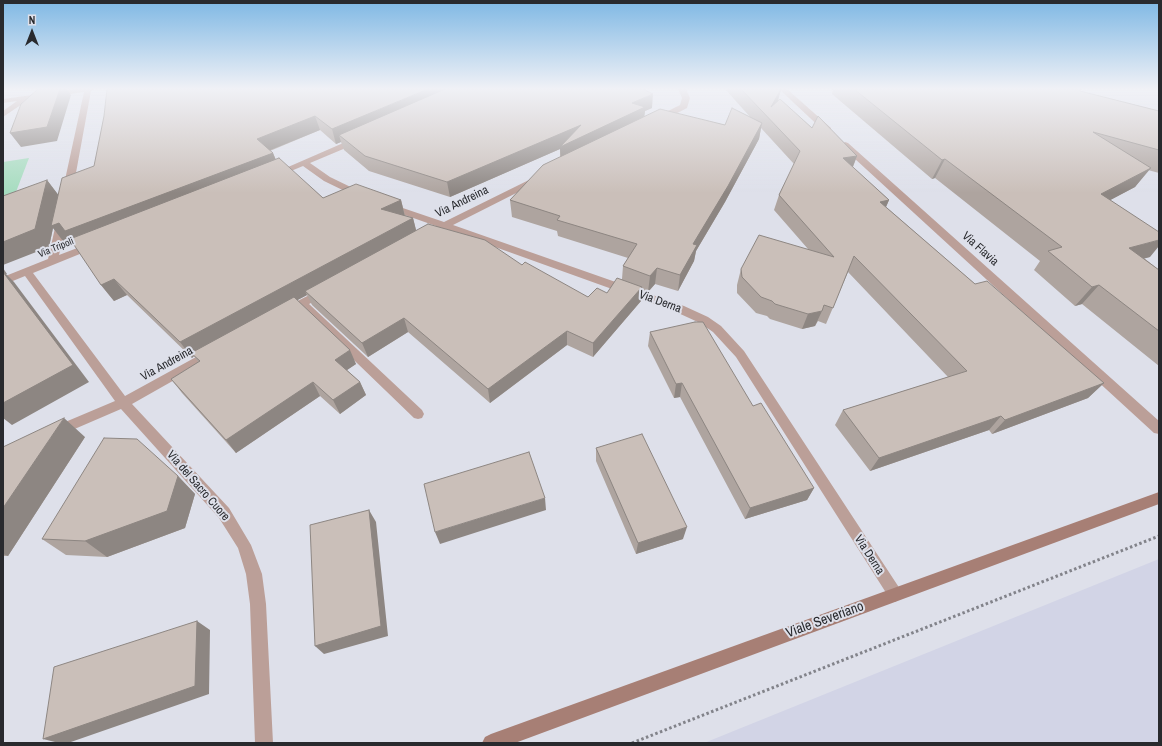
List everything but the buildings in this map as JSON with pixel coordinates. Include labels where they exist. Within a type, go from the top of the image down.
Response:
[{"type":"main road","name":"Viale Severiano","points":[[491,743],[1159,498]]},
{"type":"street","points":[[53,261],[82,124]]},
{"type":"street","name":"Via Flavia","points":[[821,124],[1159,429]]},
{"type":"street","points":[[267,178],[367,135]]},
{"type":"street","name":"Via Derna","points":[[304,163],[335,183],[372,200],[680,309],[704,320],[717,329],[728,339],[740,354],[895,594]]},
{"type":"street","name":"Via Andreina","points":[[416,240],[548,174]]},
{"type":"street","name":"Via Tripoli","points":[[3,281],[105,241]]},
{"type":"street","name":"Via del Sacro Cuore","points":[[27,272],[123,403],[224,513],[244,546],[250,560],[256,584],[264,743]]},
{"type":"street","points":[[282,315],[336,285]]},
{"type":"street","points":[[302,304],[418,414]]},
{"type":"street","name":"Via Andreina","points":[[45,436],[123,403],[220,349]]},
{"type":"path","points":[[632,743],[1159,536]]},
{"type":"shaded area","points":[[1159,559],[1159,743],[704,743]]},
{"type":"green space","points":[[29,158],[11,205],[3,207],[3,162]]}]
